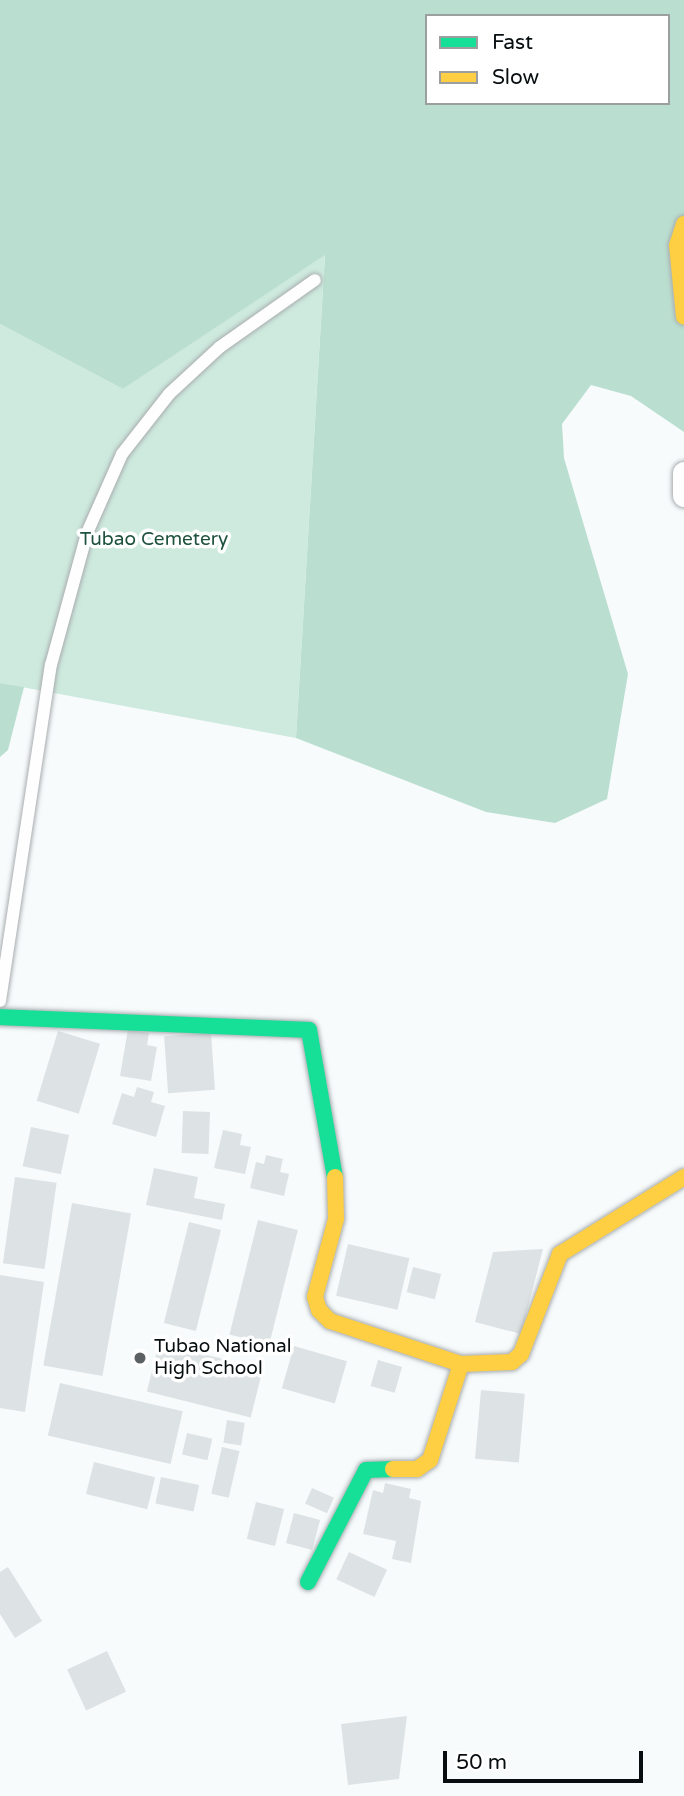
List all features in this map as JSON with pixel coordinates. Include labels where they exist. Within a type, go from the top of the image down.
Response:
[{"type":"street","points":[[684,224],[677,245],[684,317]]},
{"type":"street","points":[[684,473],[684,495]]},
{"type":"street","points":[[0,1017],[309,1030],[337,1188],[336,1219],[315,1297],[319,1310],[330,1321],[461,1364],[512,1362],[521,1354],[560,1254],[684,1177]]},
{"type":"street","points":[[308,1582],[366,1470],[417,1469],[430,1460],[461,1364]]},
{"type":"lane","points":[[0,1001],[51,665],[87,533],[122,454],[169,394],[220,347],[315,280]]},
{"type":"green space","points":[[0,0],[684,0],[684,432],[631,396],[591,385],[562,424],[564,458],[628,674],[607,799],[555,823],[486,812],[296,738],[325,255],[123,389],[0,324]]},
{"type":"green space","name":"Tubao Cemetery","points":[[325,254],[296,738],[0,683],[0,324],[123,389]]},
{"type":"green space","points":[[0,683],[24,687],[8,750],[0,757]]},
{"type":"building","points":[[128,1029],[149,1033],[147,1045],[157,1047],[151,1081],[120,1076]]},
{"type":"building","points":[[58,1031],[100,1044],[79,1114],[37,1101]]},
{"type":"building","points":[[211,1033],[215,1090],[168,1093],[164,1036]]},
{"type":"building","points":[[137,1087],[154,1092],[151,1102],[165,1106],[156,1137],[112,1124],[122,1093],[134,1097]]},
{"type":"building","points":[[183,1111],[210,1112],[209,1154],[182,1153]]},
{"type":"building","points":[[31,1127],[69,1135],[61,1174],[23,1166]]},
{"type":"building","points":[[223,1130],[242,1134],[240,1145],[251,1147],[245,1174],[214,1168]]},
{"type":"building","points":[[266,1155],[283,1159],[280,1172],[289,1174],[284,1196],[250,1188],[256,1162],[264,1164]]},
{"type":"building","points":[[154,1168],[198,1177],[194,1198],[225,1204],[222,1220],[146,1205]]},
{"type":"building","points":[[15,1177],[57,1183],[44,1269],[3,1263]]},
{"type":"building","points":[[72,1203],[131,1213],[102,1376],[43,1365]]},
{"type":"building","points":[[258,1220],[298,1230],[269,1344],[229,1334]]},
{"type":"building","points":[[189,1222],[221,1230],[196,1331],[164,1323]]},
{"type":"building","points":[[348,1244],[409,1258],[397,1310],[336,1296]]},
{"type":"building","points":[[543,1249],[521,1334],[475,1322],[493,1252]]},
{"type":"building","points":[[413,1267],[441,1274],[435,1299],[407,1292]]},
{"type":"building","points":[[0,1275],[44,1282],[25,1412],[0,1408]]},
{"type":"building","points":[[159,1343],[263,1369],[251,1417],[147,1392]]},
{"type":"building","points":[[294,1346],[347,1361],[335,1403],[282,1388]]},
{"type":"building","points":[[378,1360],[402,1367],[395,1393],[371,1386]]},
{"type":"building","points":[[60,1383],[183,1411],[171,1464],[48,1436]]},
{"type":"building","points":[[481,1390],[525,1394],[519,1463],[475,1459]]},
{"type":"building","points":[[227,1420],[245,1423],[241,1446],[223,1443]]},
{"type":"building","points":[[187,1433],[212,1439],[207,1460],[182,1454]]},
{"type":"building","points":[[222,1447],[240,1451],[229,1498],[211,1494]]},
{"type":"building","points":[[94,1462],[155,1477],[147,1509],[86,1494]]},
{"type":"building","points":[[161,1477],[199,1485],[194,1512],[155,1503]]},
{"type":"building","points":[[385,1483],[411,1489],[409,1498],[421,1501],[411,1563],[392,1559],[396,1541],[363,1534],[373,1490],[383,1493]]},
{"type":"building","points":[[312,1488],[334,1498],[327,1513],[305,1504]]},
{"type":"building","points":[[256,1502],[284,1509],[275,1546],[247,1539]]},
{"type":"building","points":[[294,1513],[320,1520],[312,1550],[286,1543]]},
{"type":"building","points":[[349,1552],[387,1570],[374,1597],[336,1579]]},
{"type":"building","points":[[8,1567],[42,1621],[15,1638],[0,1614],[0,1572]]},
{"type":"building","points":[[107,1651],[126,1692],[86,1710],[67,1670]]},
{"type":"building","points":[[407,1716],[399,1779],[348,1785],[341,1724]]},
{"type":"traffic: fast","points":[[0,1017],[309,1030],[335,1177]]},
{"type":"traffic: fast","points":[[308,1582],[366,1470],[393,1469]]},
{"type":"traffic: slow","points":[[684,224],[677,245],[684,317]]},
{"type":"traffic: slow","points":[[335,1177],[336,1219],[315,1297],[319,1310],[330,1321],[461,1364],[430,1460],[417,1469],[393,1469]]},
{"type":"traffic: slow","points":[[461,1364],[512,1362],[521,1354],[560,1254],[684,1177]]},
{"type":"place","name":"Tubao National High School","points":[[140,1358]]}]
